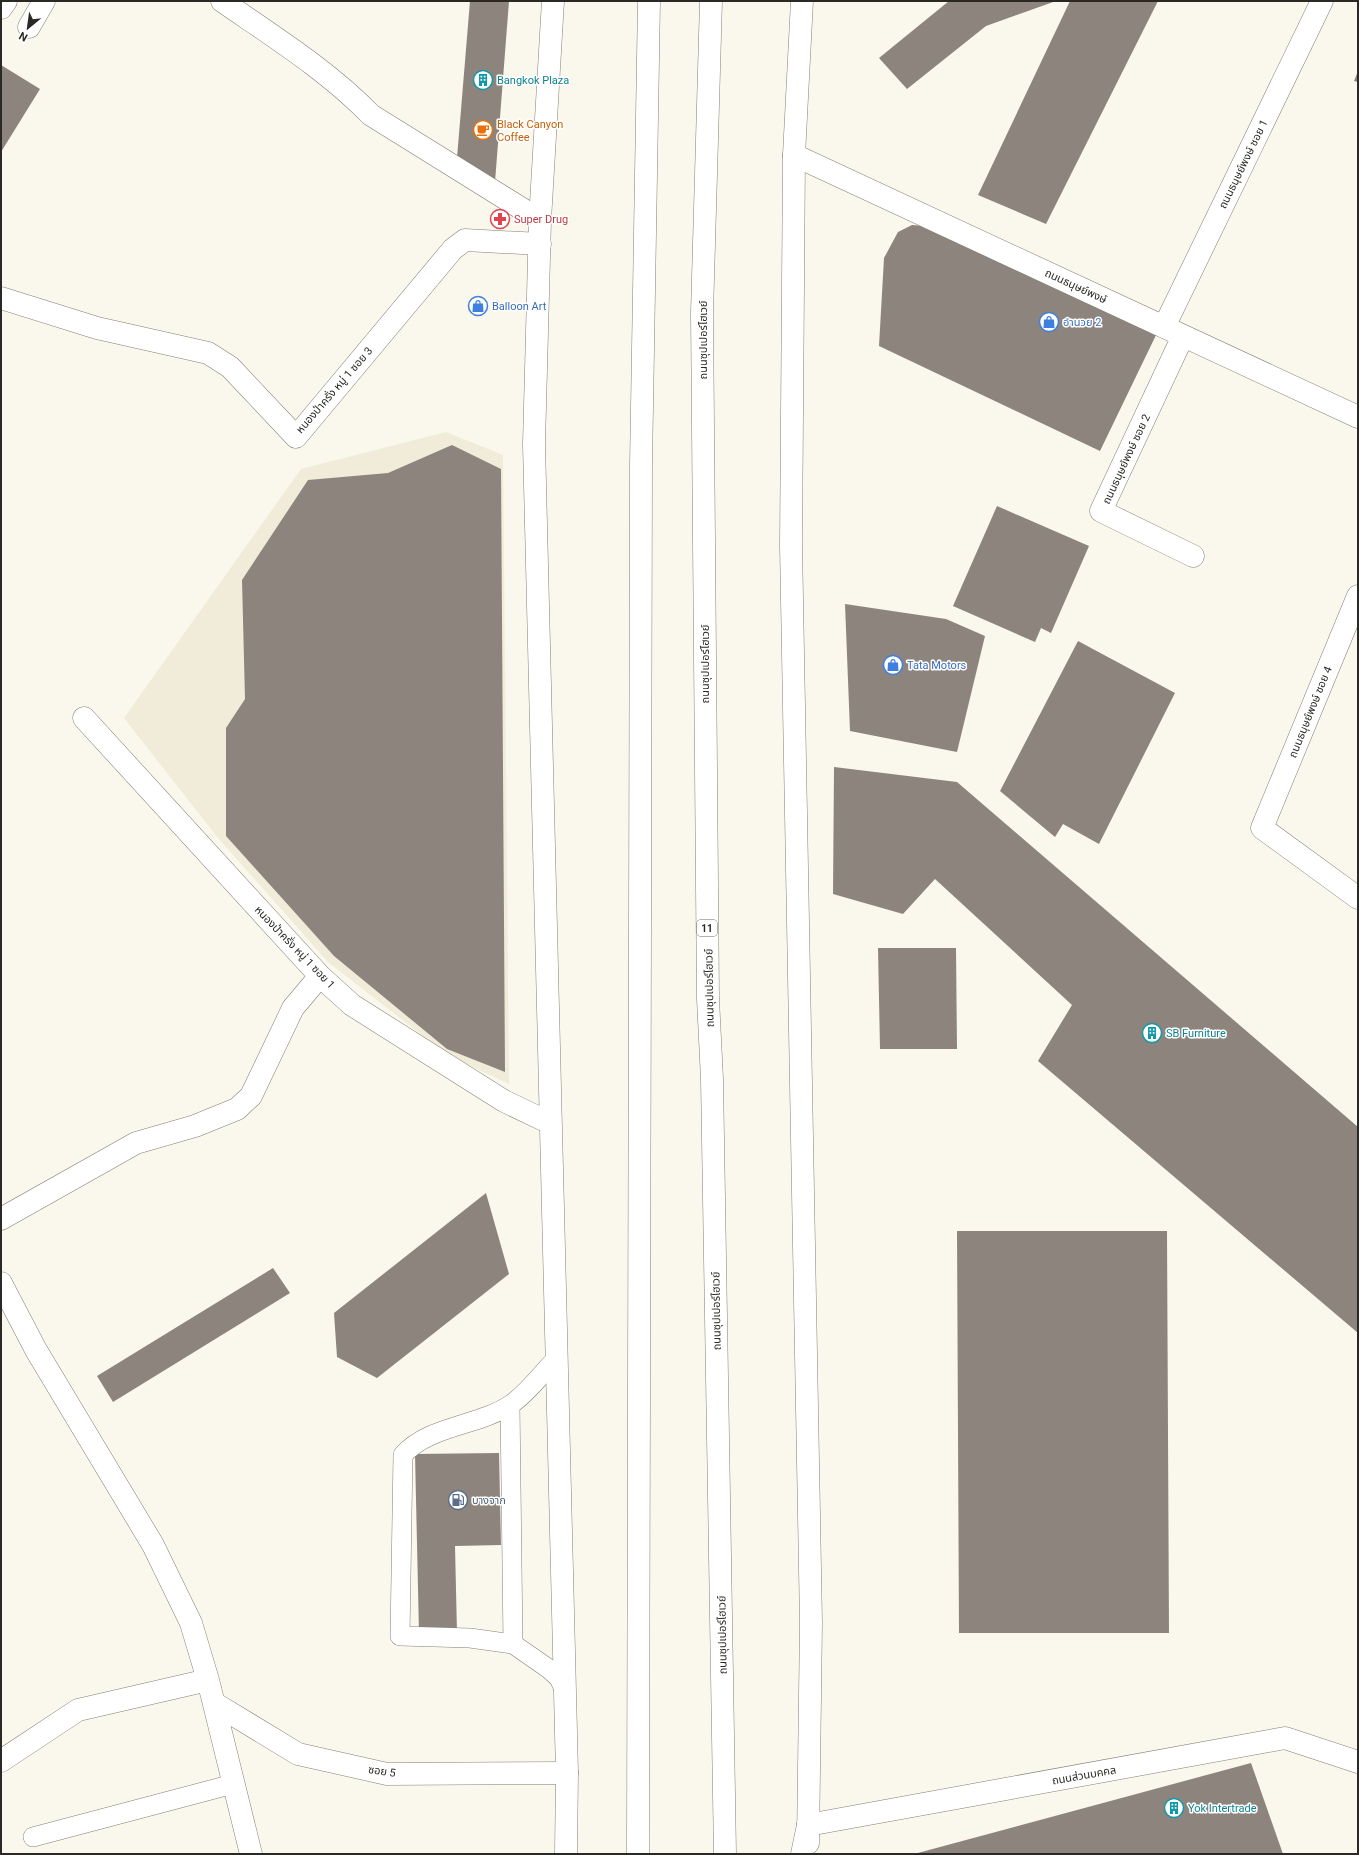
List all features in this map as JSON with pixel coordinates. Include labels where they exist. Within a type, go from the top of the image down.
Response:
[{"type":"main road","points":[[1,8],[6,1]]},
{"type":"main road","points":[[29,27],[44,1]]},
{"type":"main road","points":[[222,1],[325,72],[349,92],[370,115],[540,220]]},
{"type":"main road","points":[[552,1],[540,220],[534,444],[567,1773],[566,1854]]},
{"type":"main road","points":[[638,1854],[641,473],[649,1]]},
{"type":"main road","name":"ถนนซุปเปอร์ไฮเวย์","points":[[711,1],[702,314],[708,999],[712,1087],[725,1854]]},
{"type":"main road","points":[[802,1],[794,155],[791,545],[810,1615],[807,1854]]},
{"type":"main road","name":"ถนนธนุษย์พงษ์ ซอย 1","points":[[1173,332],[1322,1]]},
{"type":"main road","name":"ถนนธนุษย์พงษ์","points":[[794,155],[1358,417]]},
{"type":"main road","name":"หนองป่าครั่ง หมู่ 1 ซอย 3","points":[[1,298],[97,328],[208,353],[230,367],[296,436],[453,249],[465,240],[540,244]]},
{"type":"main road","name":"ถนนธนุษย์พงษ์ ซอย 2","points":[[1173,332],[1101,511],[1192,556]]},
{"type":"main road","name":"ถนนธนุษย์พงษ์ ซอย 4","points":[[1358,596],[1262,828],[1358,898]]},
{"type":"main road","name":"หนองป่าครั่ง หมู่ 1 ซอย 1","points":[[84,718],[320,976],[352,1005],[504,1101],[550,1123]]},
{"type":"main road","points":[[1,1219],[136,1143],[195,1126],[237,1109],[250,1096],[293,1008],[320,976]]},
{"type":"main road","points":[[1,1283],[36,1350],[153,1545],[191,1623],[214,1703],[251,1854]]},
{"type":"main road","points":[[1,1761],[78,1710],[208,1680]]},
{"type":"main road","name":"ซอย 5","points":[[214,1703],[298,1754],[387,1774],[567,1773]]},
{"type":"main road","name":"ถนนส่วนบคคล","points":[[808,1825],[1285,1738],[1358,1762]]},
{"type":"main road","points":[[802,1854],[808,1825]]},
{"type":"lane","points":[[556,1359],[530,1388],[510,1405],[469,1423],[426,1438],[414,1445],[402,1455],[400,1636],[470,1638],[513,1644],[549,1669],[559,1678],[564,1689]]},
{"type":"lane","points":[[510,1405],[513,1644]]},
{"type":"lane","points":[[33,1837],[234,1784]]},
{"type":"shaded area","points":[[446,432],[503,455],[509,1084],[446,1054],[328,962],[218,838],[124,718],[301,469]]},
{"type":"building","name":"Bangkok Plaza","points":[[470,1],[509,1],[495,182],[457,158]]},
{"type":"building","points":[[949,1],[1056,1],[986,26],[907,89],[879,58]]},
{"type":"building","points":[[1070,1],[1158,1],[1046,224],[978,195]]},
{"type":"building","points":[[1,65],[40,89],[1,152]]},
{"type":"building","points":[[1358,71],[1358,82],[1354,81]]},
{"type":"building","points":[[912,225],[937,227],[1158,331],[1100,451],[879,346],[884,258],[898,232]]},
{"type":"building","points":[[452,445],[501,469],[505,1072],[447,1049],[334,956],[226,836],[226,728],[245,699],[242,580],[308,480],[388,473]]},
{"type":"building","points":[[997,506],[1089,546],[1051,633],[1041,628],[1035,642],[953,606]]},
{"type":"building","points":[[845,604],[946,619],[985,636],[957,752],[850,731]]},
{"type":"building","points":[[1078,641],[1175,693],[1099,844],[1063,824],[1055,837],[1000,791]]},
{"type":"building","name":"SB Furniture","points":[[834,767],[957,782],[1358,1127],[1358,1333],[1038,1061],[1072,1005],[935,879],[903,914],[833,894]]},
{"type":"building","points":[[878,948],[956,948],[957,1049],[880,1049]]},
{"type":"building","points":[[486,1193],[509,1274],[377,1378],[337,1357],[334,1313]]},
{"type":"building","points":[[957,1231],[1167,1231],[1169,1633],[959,1633]]},
{"type":"building","points":[[273,1268],[290,1293],[113,1402],[97,1376]]},
{"type":"building","name":"บางจาก","points":[[499,1453],[501,1545],[455,1546],[457,1633],[419,1633],[415,1454]]},
{"type":"building","name":"Yok Intertrade","points":[[1251,1763],[1283,1854],[914,1854]]},
{"type":"place","name":"Bangkok Plaza","points":[[483,80]]},
{"type":"place","name":"Black Canyon Coffee","points":[[483,130]]},
{"type":"place","name":"Super Drug","points":[[500,219]]},
{"type":"place","name":"Balloon Art","points":[[478,306]]},
{"type":"place","name":"อำนวย 2","points":[[1049,322]]},
{"type":"place","name":"Tata Motors","points":[[893,665]]},
{"type":"place","name":"SB Furniture","points":[[1152,1033]]},
{"type":"place","name":"บางจาก","points":[[458,1500]]},
{"type":"place","name":"Yok Intertrade","points":[[1174,1808]]}]
